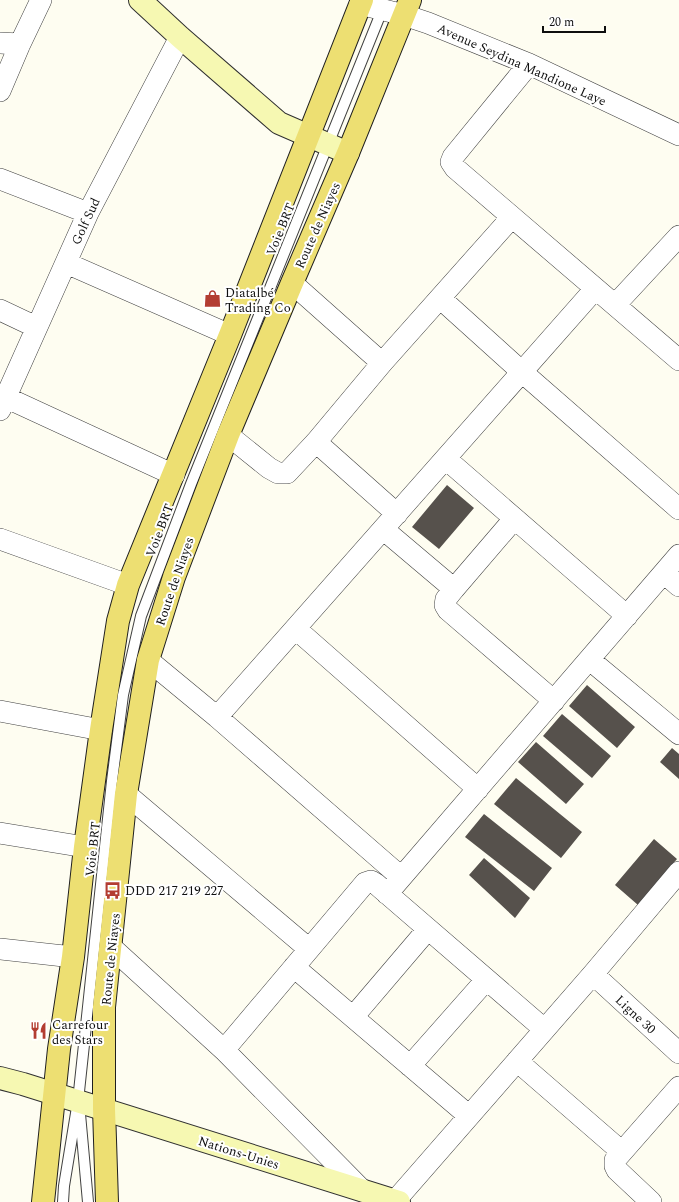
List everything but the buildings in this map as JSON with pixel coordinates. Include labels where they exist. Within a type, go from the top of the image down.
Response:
[{"type":"main road","points":[[43,1202],[59,1048],[73,957],[85,847],[101,730],[118,621],[128,585],[230,335],[361,2]]},
{"type":"main road","name":"Route de Niayes","points":[[107,1202],[104,1109],[104,1007],[126,794],[148,660],[174,577],[228,435],[348,153],[407,7]]},
{"type":"street","points":[[0,91],[10,43],[41,0]]},
{"type":"street","points":[[140,0],[180,37],[279,123],[348,153]]},
{"type":"street","name":"Avenue Seydina Mandione Laye","points":[[361,2],[407,7],[428,23],[529,64],[679,135]]},
{"type":"street","name":"Golf Sud","points":[[2,404],[88,213],[180,37]]},
{"type":"street","points":[[529,64],[453,157],[451,162],[455,168],[679,360]]},
{"type":"street","points":[[0,179],[88,213]]},
{"type":"street","points":[[228,435],[269,468],[278,473],[287,473],[316,442],[382,363],[512,217]]},
{"type":"street","points":[[615,305],[679,236]]},
{"type":"street","points":[[66,263],[230,335]]},
{"type":"street","points":[[292,283],[382,363]]},
{"type":"street","points":[[216,717],[296,629],[595,289]]},
{"type":"street","points":[[440,298],[679,510]]},
{"type":"street","points":[[0,310],[36,327]]},
{"type":"street","points":[[2,404],[174,475]]},
{"type":"street","points":[[316,442],[397,514]]},
{"type":"street","points":[[446,459],[627,616]]},
{"type":"street","points":[[514,519],[454,589],[446,600],[445,605],[448,610],[554,701]]},
{"type":"street","points":[[383,530],[454,589]]},
{"type":"street","points":[[0,539],[128,585]]},
{"type":"street","points":[[387,894],[627,616],[671,580],[679,555]]},
{"type":"street","points":[[296,629],[478,789]]},
{"type":"street","points":[[148,660],[401,876]]},
{"type":"street","points":[[590,660],[679,734]]},
{"type":"street","points":[[0,712],[101,730]]},
{"type":"street","points":[[126,794],[309,949]]},
{"type":"street","points":[[0,832],[85,847]]},
{"type":"street","points":[[224,1050],[366,883],[371,881],[544,1029]]},
{"type":"street","points":[[397,1201],[468,1115],[516,1060],[676,883]]},
{"type":"street","points":[[353,1017],[428,929]]},
{"type":"street","points":[[111,947],[224,1050],[362,1190]]},
{"type":"street","points":[[0,949],[73,957]]},
{"type":"street","points":[[294,967],[468,1115]]},
{"type":"street","name":"Ligne 30","points":[[593,974],[679,1053]]},
{"type":"street","points":[[410,1066],[486,980]]},
{"type":"street","points":[[516,1060],[622,1152]]},
{"type":"street","name":"Nations-Unies","points":[[0,1078],[397,1201]]},
{"type":"street","points":[[651,1202],[617,1170],[615,1160],[679,1087]]},
{"type":"lane","name":"Voie BRT","points":[[63,1202],[64,1186],[78,1101],[112,781],[121,711],[141,616],[191,484],[385,5]]},
{"type":"lane","name":"Voie BRT","points":[[78,1101],[88,1202]]},
{"type":"place","name":"Diatalbé Trading Co","points":[[212,299]]},
{"type":"place","name":"DDD 217 219 227","points":[[112,890]]},
{"type":"place","name":"Carrefour des Stars","points":[[39,1031]]}]
